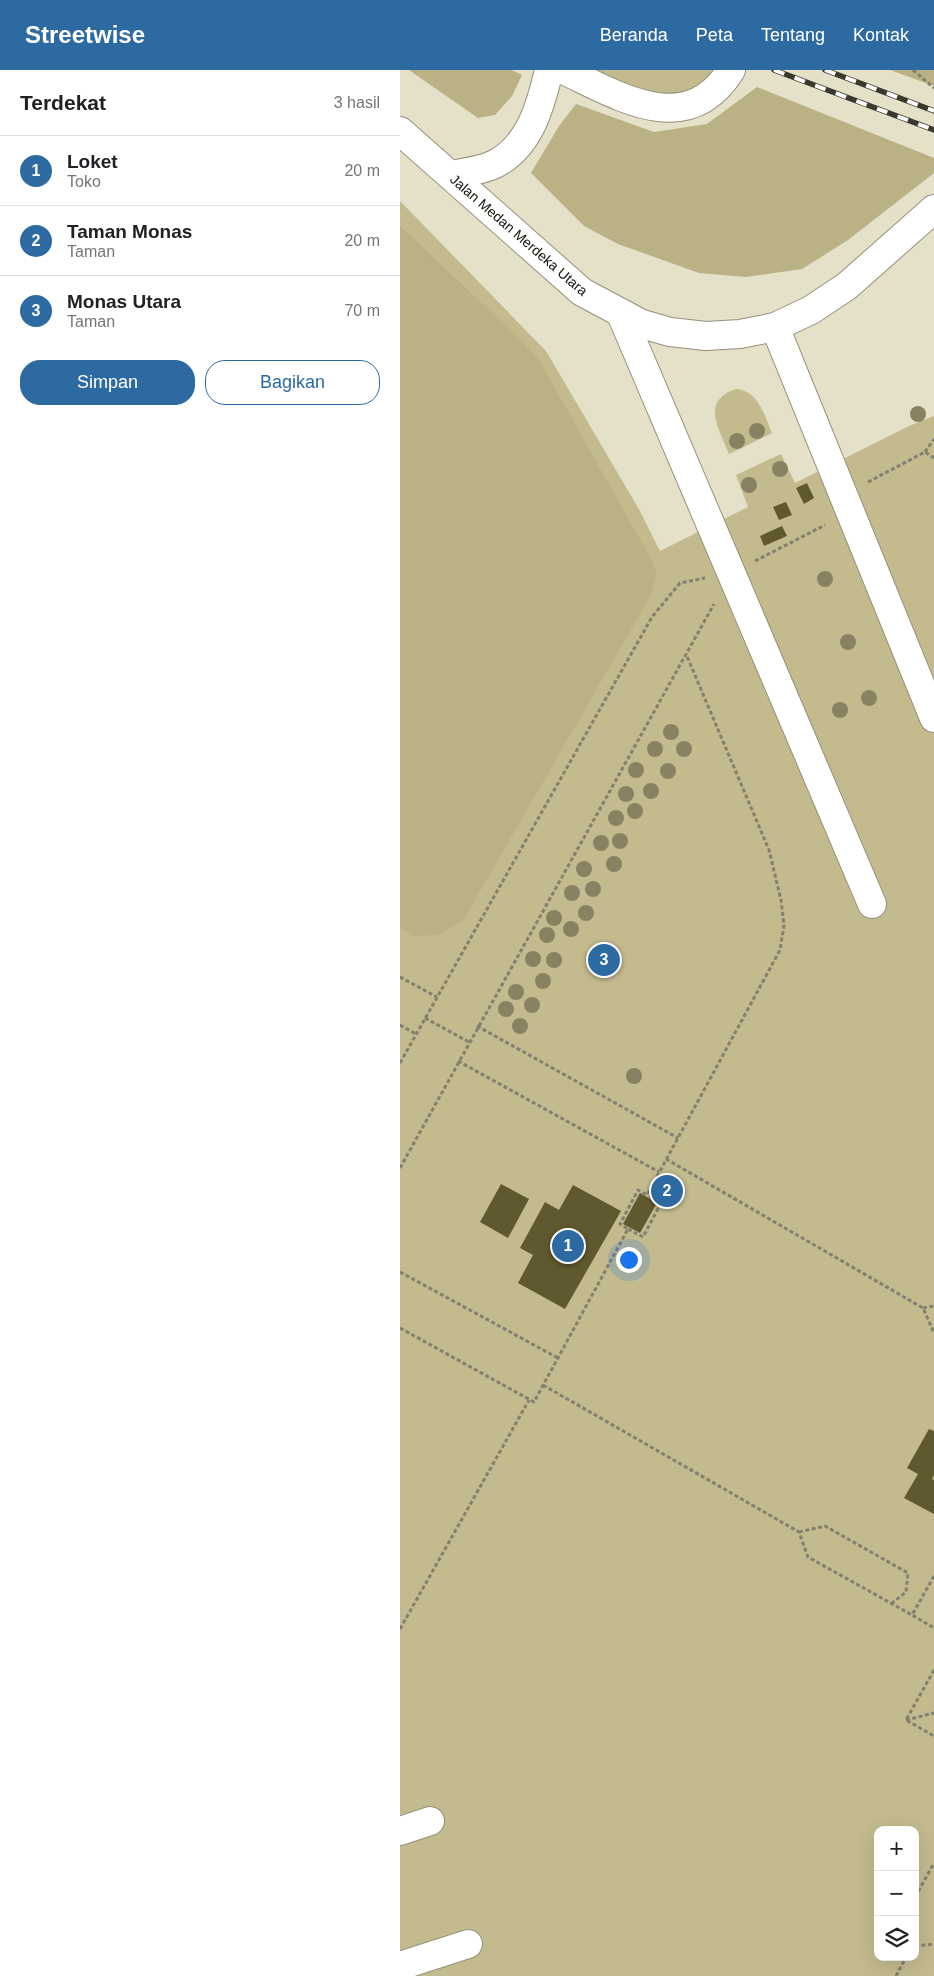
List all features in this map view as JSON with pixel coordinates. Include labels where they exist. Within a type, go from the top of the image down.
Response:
[{"type":"street","points":[[450,175],[478,170],[496,164],[514,149],[530,127],[541,105],[549,70]]},
{"type":"street","points":[[563,70],[645,106],[665,108],[690,106],[712,93],[731,70]]},
{"type":"street","name":"Jalan Medan Merdeka Utara","points":[[400,131],[582,292],[642,324],[670,332],[706,336],[740,334],[774,327],[812,310],[847,286],[934,209]]},
{"type":"street","points":[[622,314],[872,904]]},
{"type":"street","points":[[774,327],[934,718]]},
{"type":"street","points":[[400,1831],[430,1821]]},
{"type":"street","points":[[400,1966],[468,1944]]},
{"type":"path","points":[[913,70],[934,88]]},
{"type":"path","points":[[400,1063],[652,617],[680,583],[732,573],[846,504],[925,452],[934,439]]},
{"type":"path","points":[[925,452],[934,458]]},
{"type":"path","points":[[400,1168],[732,573]]},
{"type":"path","points":[[647,1195],[780,950],[784,925],[782,900],[769,850],[686,654]]},
{"type":"path","points":[[400,977],[437,997]]},
{"type":"path","points":[[425,1018],[469,1042]]},
{"type":"path","points":[[400,1025],[416,1034]]},
{"type":"path","points":[[478,1026],[678,1138]]},
{"type":"path","points":[[458,1061],[660,1172]]},
{"type":"path","points":[[666,1159],[923,1308],[934,1333]]},
{"type":"path","points":[[638,1190],[662,1203],[643,1236],[628,1229],[620,1224],[638,1190]]},
{"type":"path","points":[[400,1328],[534,1402],[628,1229]]},
{"type":"path","points":[[400,1272],[558,1358]]},
{"type":"path","points":[[923,1308],[934,1306]]},
{"type":"path","points":[[543,1385],[799,1532],[808,1557],[934,1628]]},
{"type":"path","points":[[400,1629],[529,1400]]},
{"type":"path","points":[[799,1532],[824,1526],[908,1573],[906,1592],[890,1604]]},
{"type":"path","points":[[912,1615],[934,1576]]},
{"type":"path","points":[[906,1720],[934,1670]]},
{"type":"path","points":[[906,1720],[934,1713]]},
{"type":"path","points":[[906,1720],[934,1736]]},
{"type":"path","points":[[919,1890],[934,1863]]},
{"type":"path","points":[[919,1946],[934,1944]]},
{"type":"path","points":[[896,1976],[904,1961]]},
{"type":"shaded area","points":[[409,70],[512,70],[522,75],[512,96],[495,115],[478,118]]},
{"type":"shaded area","points":[[563,70],[723,70],[690,106]]},
{"type":"shaded area","points":[[890,70],[934,70],[934,86]]},
{"type":"shaded area","points":[[757,87],[934,158],[934,173],[848,240],[802,269],[746,277],[699,273],[618,244],[584,226],[531,173],[559,126],[576,104],[654,132],[707,124]]},
{"type":"shaded area","points":[[400,201],[546,351],[640,511],[660,551],[748,507],[736,475],[781,454],[795,483],[909,426],[934,416],[934,1976],[400,1976]]},
{"type":"shaded area","points":[[400,226],[523,342],[539,360],[651,559],[657,574],[651,595],[464,919],[440,935],[413,936],[400,928]]},
{"type":"shaded area","points":[[736,389],[750,394],[760,405],[772,433],[729,454],[717,425],[715,408],[718,401],[725,394]]},
{"type":"building","points":[[807,483],[814,498],[804,504],[796,488]]},
{"type":"building","points":[[786,502],[792,515],[779,520],[773,507]]},
{"type":"building","points":[[782,526],[787,536],[764,546],[760,536]]},
{"type":"building","points":[[501,1184],[529,1199],[508,1238],[480,1222]]},
{"type":"building","points":[[573,1185],[621,1211],[565,1309],[518,1283],[533,1255],[520,1248],[545,1202],[559,1210]]},
{"type":"building","points":[[640,1193],[657,1203],[640,1233],[623,1224]]},
{"type":"building","points":[[929,1429],[934,1431],[934,1475],[932,1479],[934,1480],[934,1514],[904,1498],[918,1474],[907,1468]]},
{"type":"railway","points":[[774,70],[934,130]]},
{"type":"railway","points":[[825,70],[934,111]]},
{"type":"place","name":"Monas Utara","points":[[604,960]]},
{"type":"place","name":"Taman Monas","points":[[667,1191]]},
{"type":"place","name":"Loket","points":[[568,1246]]}]
